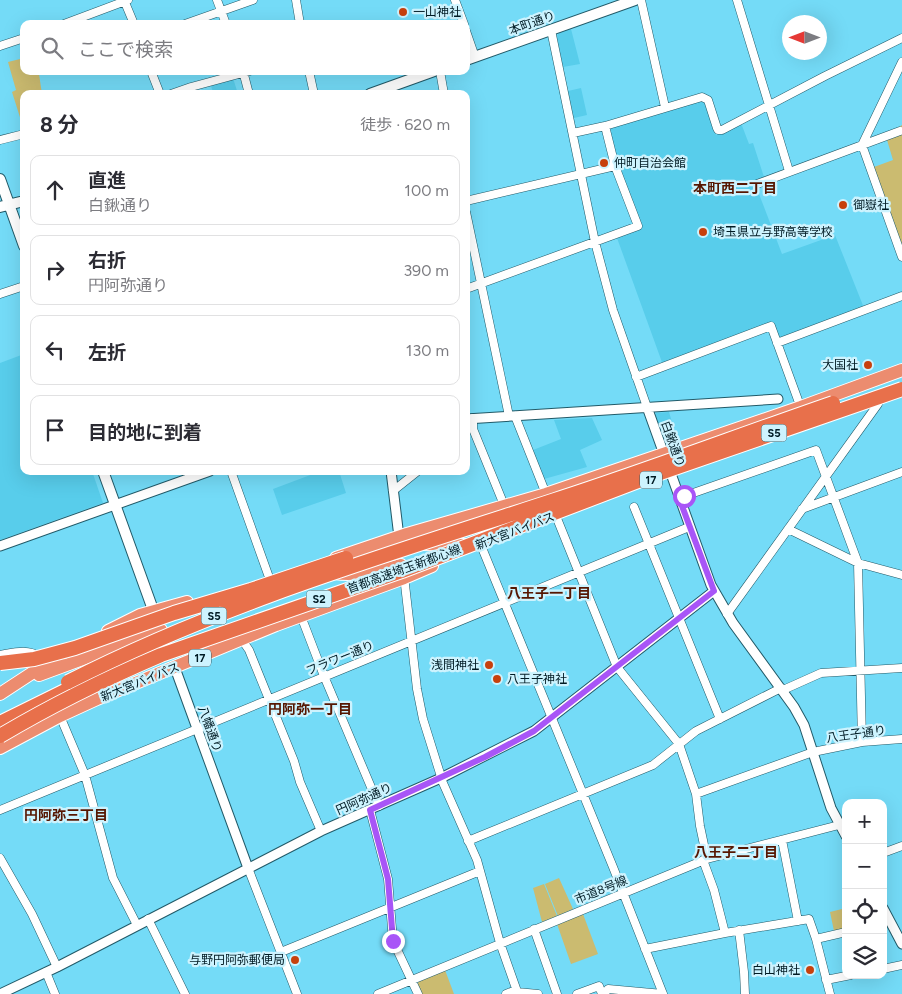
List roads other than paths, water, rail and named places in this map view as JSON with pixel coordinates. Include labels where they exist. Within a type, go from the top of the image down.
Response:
[{"type":"highway","name":"新大宮バイパス","points":[[0,694],[78,644],[140,616],[400,542],[504,505],[546,494],[801,407],[902,370]]},
{"type":"highway","name":"S5","points":[[647,473],[902,379]]},
{"type":"highway","name":"S5","points":[[0,715],[70,685],[153,641],[214,616],[364,561],[555,500],[647,473],[902,389]]},
{"type":"highway","name":"新大宮バイパス","points":[[0,748],[60,716],[403,572],[670,474],[902,396]]},
{"type":"highway","name":"首都高速埼玉新都心線","points":[[0,663],[34,659],[75,648],[165,616],[252,590],[409,537],[595,482],[647,473]]},
{"type":"highway","name":"首都高速埼玉新都心線","points":[[0,736],[56,704],[161,655],[402,570],[647,473]]},
{"type":"highway","points":[[400,542],[408,544],[467,545],[482,542]]},
{"type":"highway","points":[[307,567],[347,574],[379,571],[403,572]]},
{"type":"highway","points":[[166,646],[226,628],[276,625]]},
{"type":"highway","points":[[14,685],[161,630]]},
{"type":"highway","points":[[0,723],[70,685]]},
{"type":"main road","name":"本町通り","points":[[471,58],[635,0]]},
{"type":"main road","points":[[381,90],[423,75]]},
{"type":"main road","points":[[0,179],[4,206],[20,238]]},
{"type":"main road","points":[[4,206],[20,202]]},
{"type":"main road","name":"八幡通り","points":[[104,475],[175,668]]},
{"type":"street","points":[[74,20],[126,0],[133,20]]},
{"type":"street","points":[[217,0],[224,20]]},
{"type":"street","points":[[196,20],[252,0]]},
{"type":"street","points":[[296,0],[299,20]]},
{"type":"street","points":[[456,0],[463,20]]},
{"type":"street","points":[[641,0],[665,108]]},
{"type":"street","points":[[738,0],[768,106],[789,171]]},
{"type":"street","name":"白鍬通り","points":[[551,30],[581,175],[612,310],[689,527],[714,591],[727,614],[782,689],[804,726],[831,808],[842,830]]},
{"type":"street","points":[[573,133],[605,126],[702,96],[708,100],[717,128],[720,131],[902,38]]},
{"type":"street","points":[[0,46],[20,39]]},
{"type":"street","points":[[902,62],[862,145],[902,257]]},
{"type":"street","points":[[153,75],[158,90]]},
{"type":"street","points":[[181,90],[234,75]]},
{"type":"street","points":[[246,75],[248,90]]},
{"type":"street","points":[[311,75],[313,90]]},
{"type":"street","points":[[441,75],[443,90]]},
{"type":"street","points":[[470,288],[638,226],[615,166],[605,126]]},
{"type":"street","points":[[757,184],[900,131]]},
{"type":"street","points":[[0,140],[20,135]]},
{"type":"street","points":[[470,200],[615,166]]},
{"type":"street","points":[[470,230],[512,416],[546,494]]},
{"type":"street","points":[[0,294],[20,287]]},
{"type":"street","points":[[777,343],[902,296]]},
{"type":"street","points":[[636,377],[771,326],[798,400]]},
{"type":"street","points":[[504,505],[470,418],[778,399]]},
{"type":"street","points":[[727,614],[878,404]]},
{"type":"street","points":[[679,498],[816,450],[858,563],[862,742]]},
{"type":"street","points":[[802,509],[902,472]]},
{"type":"street","points":[[0,546],[199,475]]},
{"type":"street","points":[[232,475],[270,580]]},
{"type":"street","points":[[391,475],[417,689],[423,719],[441,778],[480,871],[500,943],[517,992]]},
{"type":"street","points":[[393,490],[413,475]]},
{"type":"street","points":[[634,507],[720,718]]},
{"type":"street","points":[[556,516],[616,667],[679,744],[696,794],[705,860],[725,933]]},
{"type":"street","name":"フラワー通り","points":[[0,810],[689,527]]},
{"type":"street","points":[[788,529],[858,563],[902,575]]},
{"type":"street","points":[[482,542],[504,603],[663,994],[608,989],[603,994],[598,986],[577,994]]},
{"type":"street","name":"円阿弥通り","points":[[0,994],[321,831],[441,778],[534,731],[714,591]]},
{"type":"street","points":[[301,616],[374,808],[388,879],[393,941],[418,994]]},
{"type":"street","points":[[242,640],[249,650],[321,831]]},
{"type":"street","points":[[0,655],[30,652],[35,654],[45,664]]},
{"type":"street","name":"八幡通り","points":[[175,668],[248,868],[297,994]]},
{"type":"street","points":[[468,841],[652,765],[696,731],[782,689],[821,673],[902,668]]},
{"type":"street","points":[[60,716],[85,775],[113,878],[137,925]]},
{"type":"street","name":"八王子通り","points":[[696,794],[813,752],[862,742],[902,739]]},
{"type":"street","name":"市道8号線","points":[[378,994],[705,860],[839,825]]},
{"type":"street","points":[[782,840],[798,921]]},
{"type":"street","points":[[887,851],[902,846]]},
{"type":"street","points":[[0,858],[32,914],[57,966]]},
{"type":"street","points":[[281,952],[480,871]]},
{"type":"street","points":[[148,919],[185,994]]},
{"type":"street","points":[[645,949],[739,930],[809,919],[830,994]]},
{"type":"street","points":[[887,923],[901,940]]},
{"type":"street","points":[[534,930],[557,994]]},
{"type":"street","points":[[739,930],[744,972],[744,994]]},
{"type":"street","points":[[816,939],[842,933]]},
{"type":"street","points":[[887,968],[902,965]]},
{"type":"street","points":[[46,972],[55,994]]},
{"type":"street","points":[[826,980],[842,977]]},
{"type":"street","points":[[506,994],[517,992],[538,994]]},
{"type":"place","name":"一山神社","points":[[403,12]]},
{"type":"place","name":"仲町自治会館","points":[[604,163]]},
{"type":"place","name":"御嶽社","points":[[843,205]]},
{"type":"place","name":"埼玉県立与野高等学校","points":[[703,232]]},
{"type":"place","name":"大国社","points":[[868,365]]},
{"type":"place","name":"浅間神社","points":[[489,665]]},
{"type":"place","name":"八王子神社","points":[[497,679]]},
{"type":"place","name":"与野円阿弥郵便局","points":[[295,960]]},
{"type":"place","name":"白山神社","points":[[810,970]]},
{"type":"district","name":"本町西二丁目","points":[[735,188]]},
{"type":"district","name":"八王子一丁目","points":[[549,593]]},
{"type":"district","name":"円阿弥一丁目","points":[[310,709]]},
{"type":"district","name":"円阿弥三丁目","points":[[66,815]]},
{"type":"district","name":"八王子二丁目","points":[[736,852]]}]
